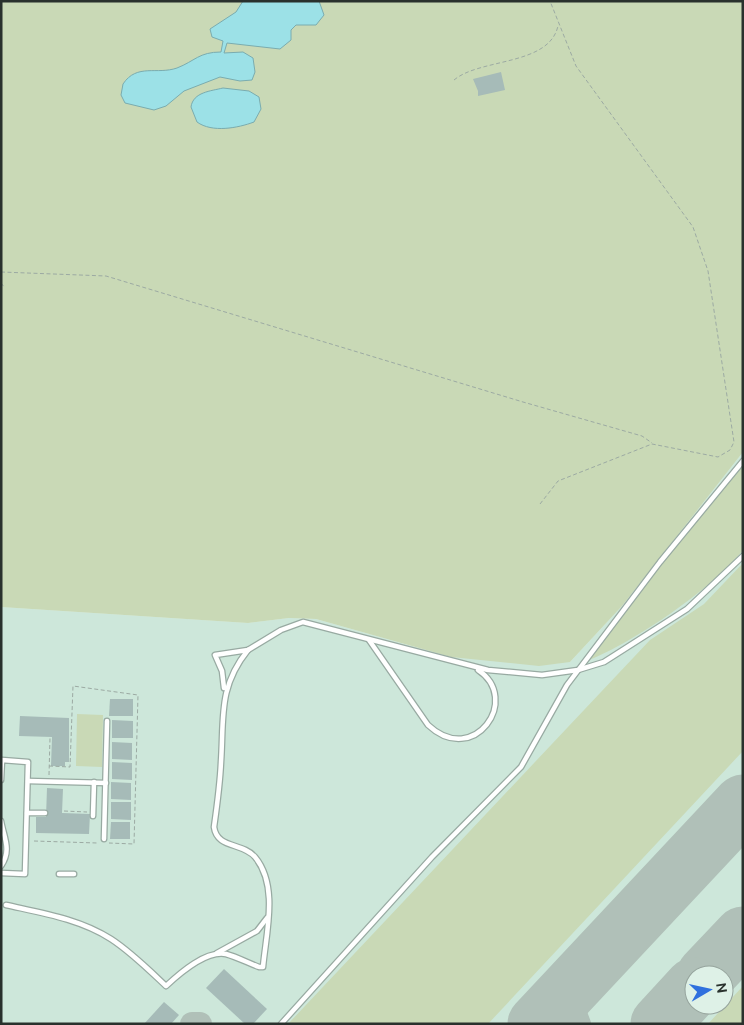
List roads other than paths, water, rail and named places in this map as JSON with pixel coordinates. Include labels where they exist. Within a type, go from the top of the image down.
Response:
[{"type":"lane","points":[[280,1024],[426,864],[518,771],[567,685],[665,555],[743,461]]},
{"type":"lane","points":[[216,954],[226,954],[263,967],[269,903],[264,872],[255,856],[244,848],[220,840],[215,835],[224,694],[222,671],[215,656],[248,650],[281,630],[304,622],[471,666],[506,673],[542,675],[578,670],[604,662],[687,609],[743,556]]},
{"type":"lane","points":[[368,639],[428,725],[434,731],[449,738],[458,740],[474,737],[482,730],[493,714],[494,688],[484,674],[471,666]]},
{"type":"lane","points":[[224,694],[234,669],[248,650]]},
{"type":"lane","points":[[104,839],[107,721]]},
{"type":"lane","points":[[1,780],[2,760],[28,762],[25,874],[1,873]]},
{"type":"lane","points":[[28,781],[106,783]]},
{"type":"lane","points":[[93,814],[94,782]]},
{"type":"lane","points":[[27,813],[45,813]]},
{"type":"lane","points":[[1,821],[8,847],[6,860],[1,866]]},
{"type":"lane","points":[[59,874],[74,874]]},
{"type":"lane","points":[[6,905],[68,920],[92,929],[126,950],[166,986],[192,966],[257,931],[268,917]]},
{"type":"water","points":[[243,1],[319,1],[324,15],[316,25],[296,25],[291,30],[291,40],[280,49],[227,43],[224,53],[243,52],[253,58],[255,72],[252,80],[240,81],[220,77],[184,91],[166,106],[154,110],[125,103],[121,95],[123,84],[135,74],[148,71],[170,70],[202,55],[221,52],[223,41],[212,37],[210,29],[236,12]]},
{"type":"water","points":[[223,88],[249,91],[259,97],[261,109],[254,122],[233,128],[217,128],[197,122],[191,107],[195,98],[208,91]]}]
